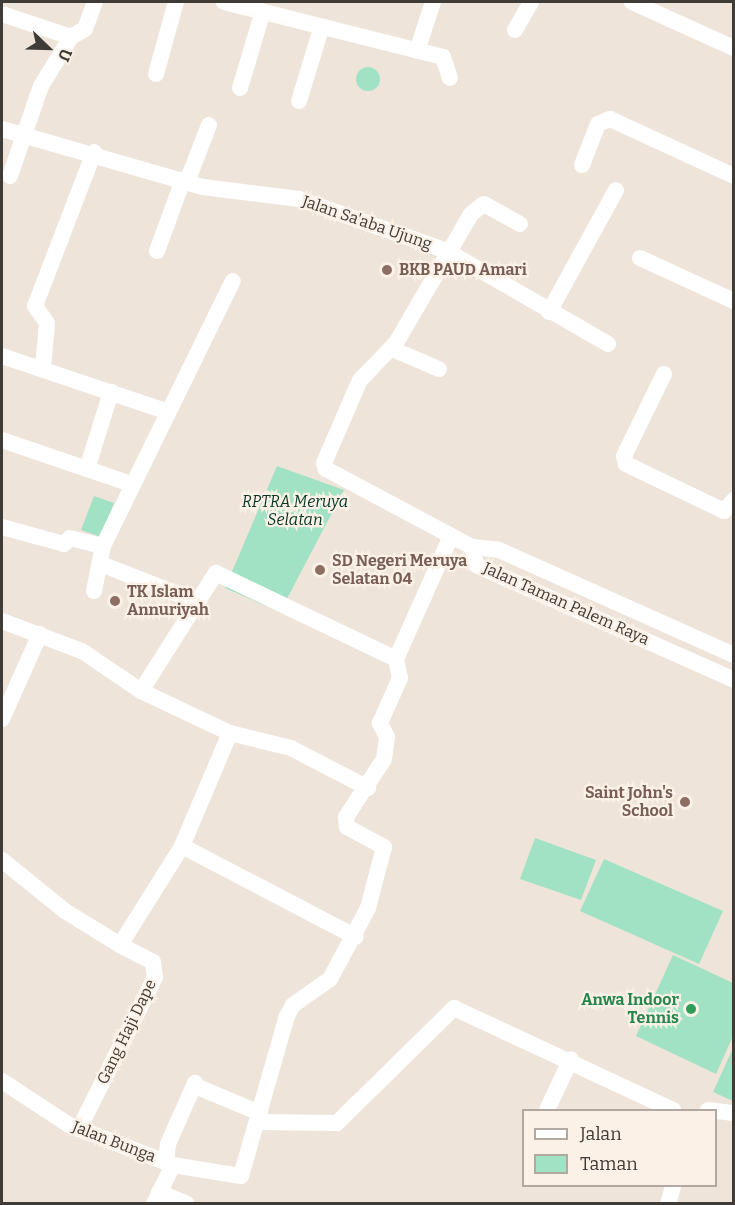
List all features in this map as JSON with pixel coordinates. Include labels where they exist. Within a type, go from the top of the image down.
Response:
[{"type":"street","points":[[6,2],[2,14],[71,37]]},
{"type":"street","points":[[10,176],[41,86],[71,37],[85,29],[95,2]]},
{"type":"street","points":[[156,74],[176,2]]},
{"type":"street","points":[[224,2],[443,57],[450,78]]},
{"type":"street","points":[[417,51],[433,2]]},
{"type":"street","points":[[515,30],[531,2]]},
{"type":"street","points":[[632,2],[734,48]]},
{"type":"street","points":[[240,88],[263,11]]},
{"type":"street","points":[[299,101],[322,26]]},
{"type":"street","points":[[582,165],[598,124],[610,119],[734,176]]},
{"type":"street","points":[[157,251],[209,125]]},
{"type":"street","name":"Jalan Sa'aba Ujung","points":[[2,129],[94,152],[185,181],[299,199],[445,251],[608,344]]},
{"type":"street","points":[[43,368],[47,323],[35,306],[94,152]]},
{"type":"street","points":[[549,312],[616,190]]},
{"type":"street","points":[[472,547],[326,468],[360,380],[392,349],[445,251],[477,206],[491,207],[520,224]]},
{"type":"street","points":[[640,258],[734,301]]},
{"type":"street","points":[[94,591],[103,546],[165,411],[233,281]]},
{"type":"street","points":[[392,349],[439,369]]},
{"type":"street","points":[[2,356],[165,411]]},
{"type":"street","points":[[664,374],[624,456],[626,464],[723,511],[734,500]]},
{"type":"street","points":[[87,469],[111,392]]},
{"type":"street","points":[[2,440],[131,484]]},
{"type":"street","points":[[2,527],[64,544],[70,538],[103,546]]},
{"type":"street","points":[[259,1118],[290,1010],[325,987],[356,937],[384,847],[344,824],[368,788],[387,750],[380,723],[400,678],[396,659],[451,536]]},
{"type":"street","name":"Jalan Taman Palem Raya","points":[[734,655],[499,550],[472,547],[476,565],[734,680]]},
{"type":"street","points":[[100,564],[198,602]]},
{"type":"street","points":[[141,691],[216,573],[396,659]]},
{"type":"street","points":[[2,621],[89,655],[141,691],[230,733],[291,748],[368,788]]},
{"type":"street","points":[[2,719],[40,634]]},
{"type":"street","points":[[2,860],[65,911],[120,945],[182,846],[230,733]]},
{"type":"street","points":[[182,846],[356,937]]},
{"type":"street","name":"Gang Haji Dape","points":[[79,1129],[155,977],[153,962],[120,945]]},
{"type":"street","points":[[187,1203],[156,1198],[170,1164],[168,1144],[198,1086],[259,1118],[337,1123],[454,1008],[571,1059],[671,1109]]},
{"type":"street","points":[[547,1109],[571,1059]]},
{"type":"street","name":"Jalan Bunga","points":[[2,1081],[79,1129],[170,1164],[237,1178],[245,1171],[259,1118]]},
{"type":"street","points":[[717,1111],[734,1113]]},
{"type":"street","points":[[668,1203],[672,1187]]},
{"type":"green space","points":[[368,67],[377,70],[380,79],[377,88],[368,91],[359,88],[356,79],[359,70]]},
{"type":"green space","name":"RPTRA Meruya Selatan","points":[[277,466],[344,490],[280,612],[225,588]]},
{"type":"green space","points":[[94,496],[114,503],[101,537],[81,530]]},
{"type":"green space","points":[[535,838],[596,860],[581,900],[520,879]]},
{"type":"green space","points":[[604,859],[723,911],[699,964],[580,911]]},
{"type":"green space","name":"Anwa Indoor Tennis","points":[[673,955],[733,983],[733,1036],[716,1074],[636,1036]]},
{"type":"green space","points":[[733,1048],[734,1101],[713,1092]]},
{"type":"place","name":"BKB PAUD Amari","points":[[387,270]]},
{"type":"place","name":"SD Negeri Meruya Selatan 04","points":[[320,570]]},
{"type":"place","name":"TK Islam Annuriyah","points":[[115,601]]},
{"type":"place","name":"Saint John's School","points":[[685,802]]},
{"type":"place","name":"Anwa Indoor Tennis","points":[[691,1009]]}]
